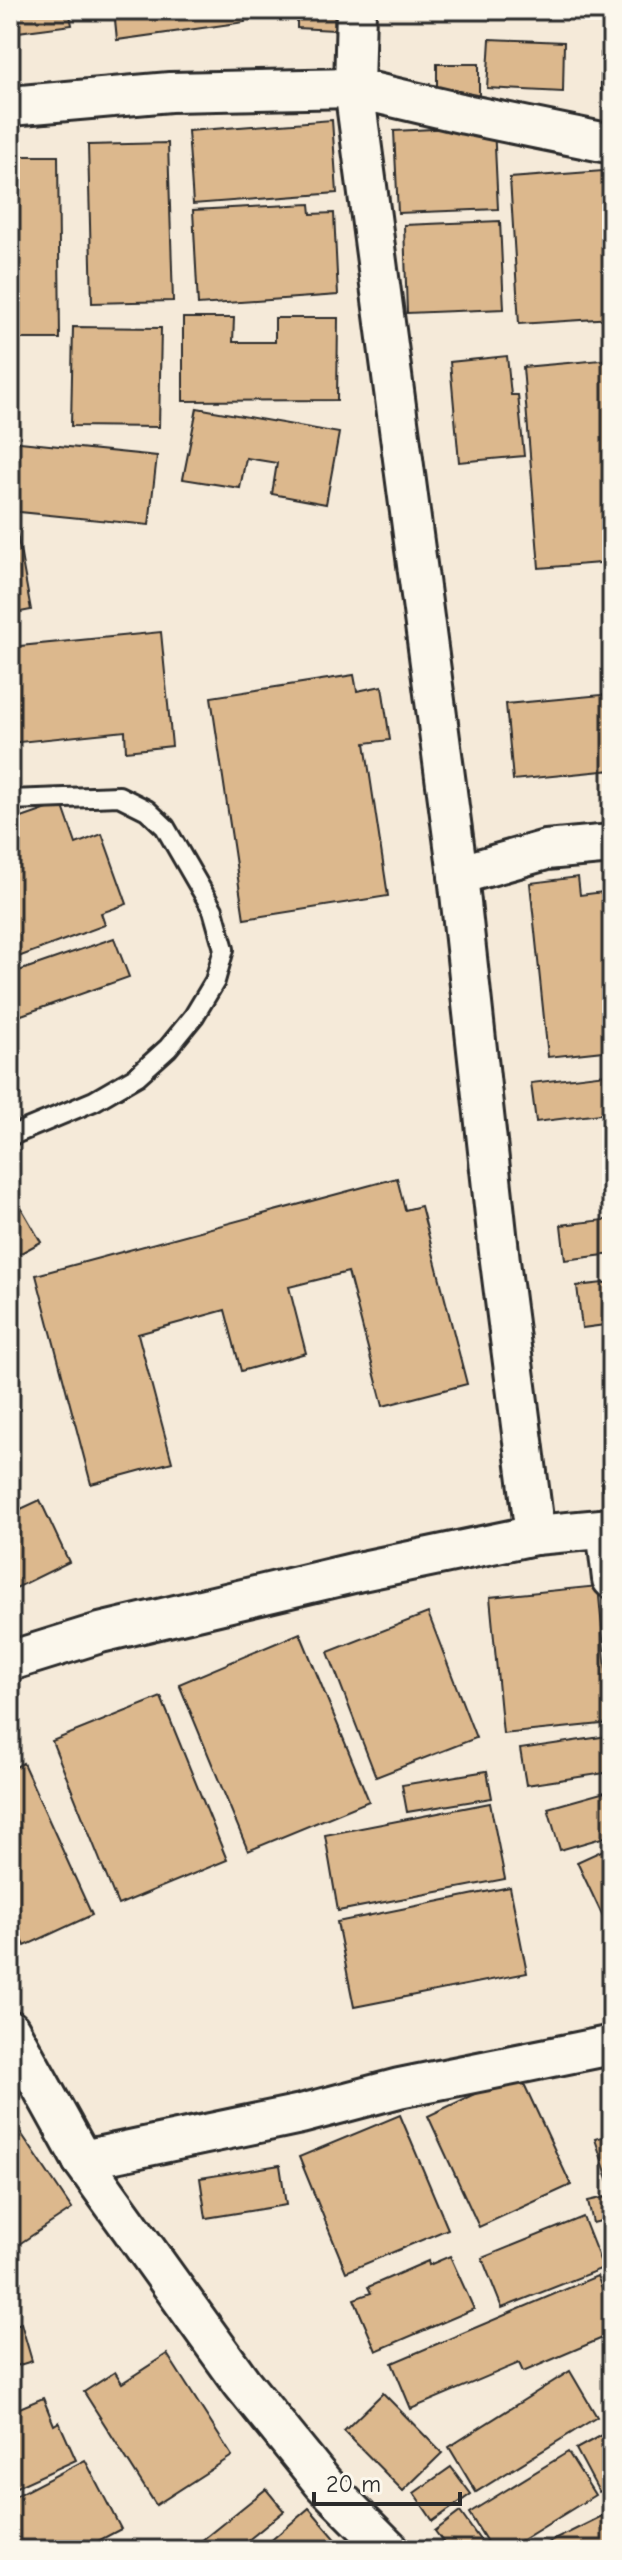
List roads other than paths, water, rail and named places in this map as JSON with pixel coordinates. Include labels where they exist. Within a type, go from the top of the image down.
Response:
[{"type":"street","points":[[356,10],[354,88],[458,875],[500,1261],[535,1535]]},
{"type":"street","points":[[10,106],[170,92],[354,88],[612,144]]},
{"type":"street","points":[[458,875],[546,850],[612,844]]},
{"type":"street","points":[[10,1661],[100,1633],[357,1572],[535,1535],[609,1528],[612,1579]]},
{"type":"street","points":[[10,2030],[82,2160],[242,2383],[324,2484],[390,2550]]},
{"type":"street","points":[[82,2160],[301,2114],[399,2088],[612,2045]]},
{"type":"lane","points":[[10,800],[119,796],[147,810],[165,827],[213,910],[224,949],[215,981],[194,1016],[168,1048],[137,1076],[94,1101],[10,1136]]}]
